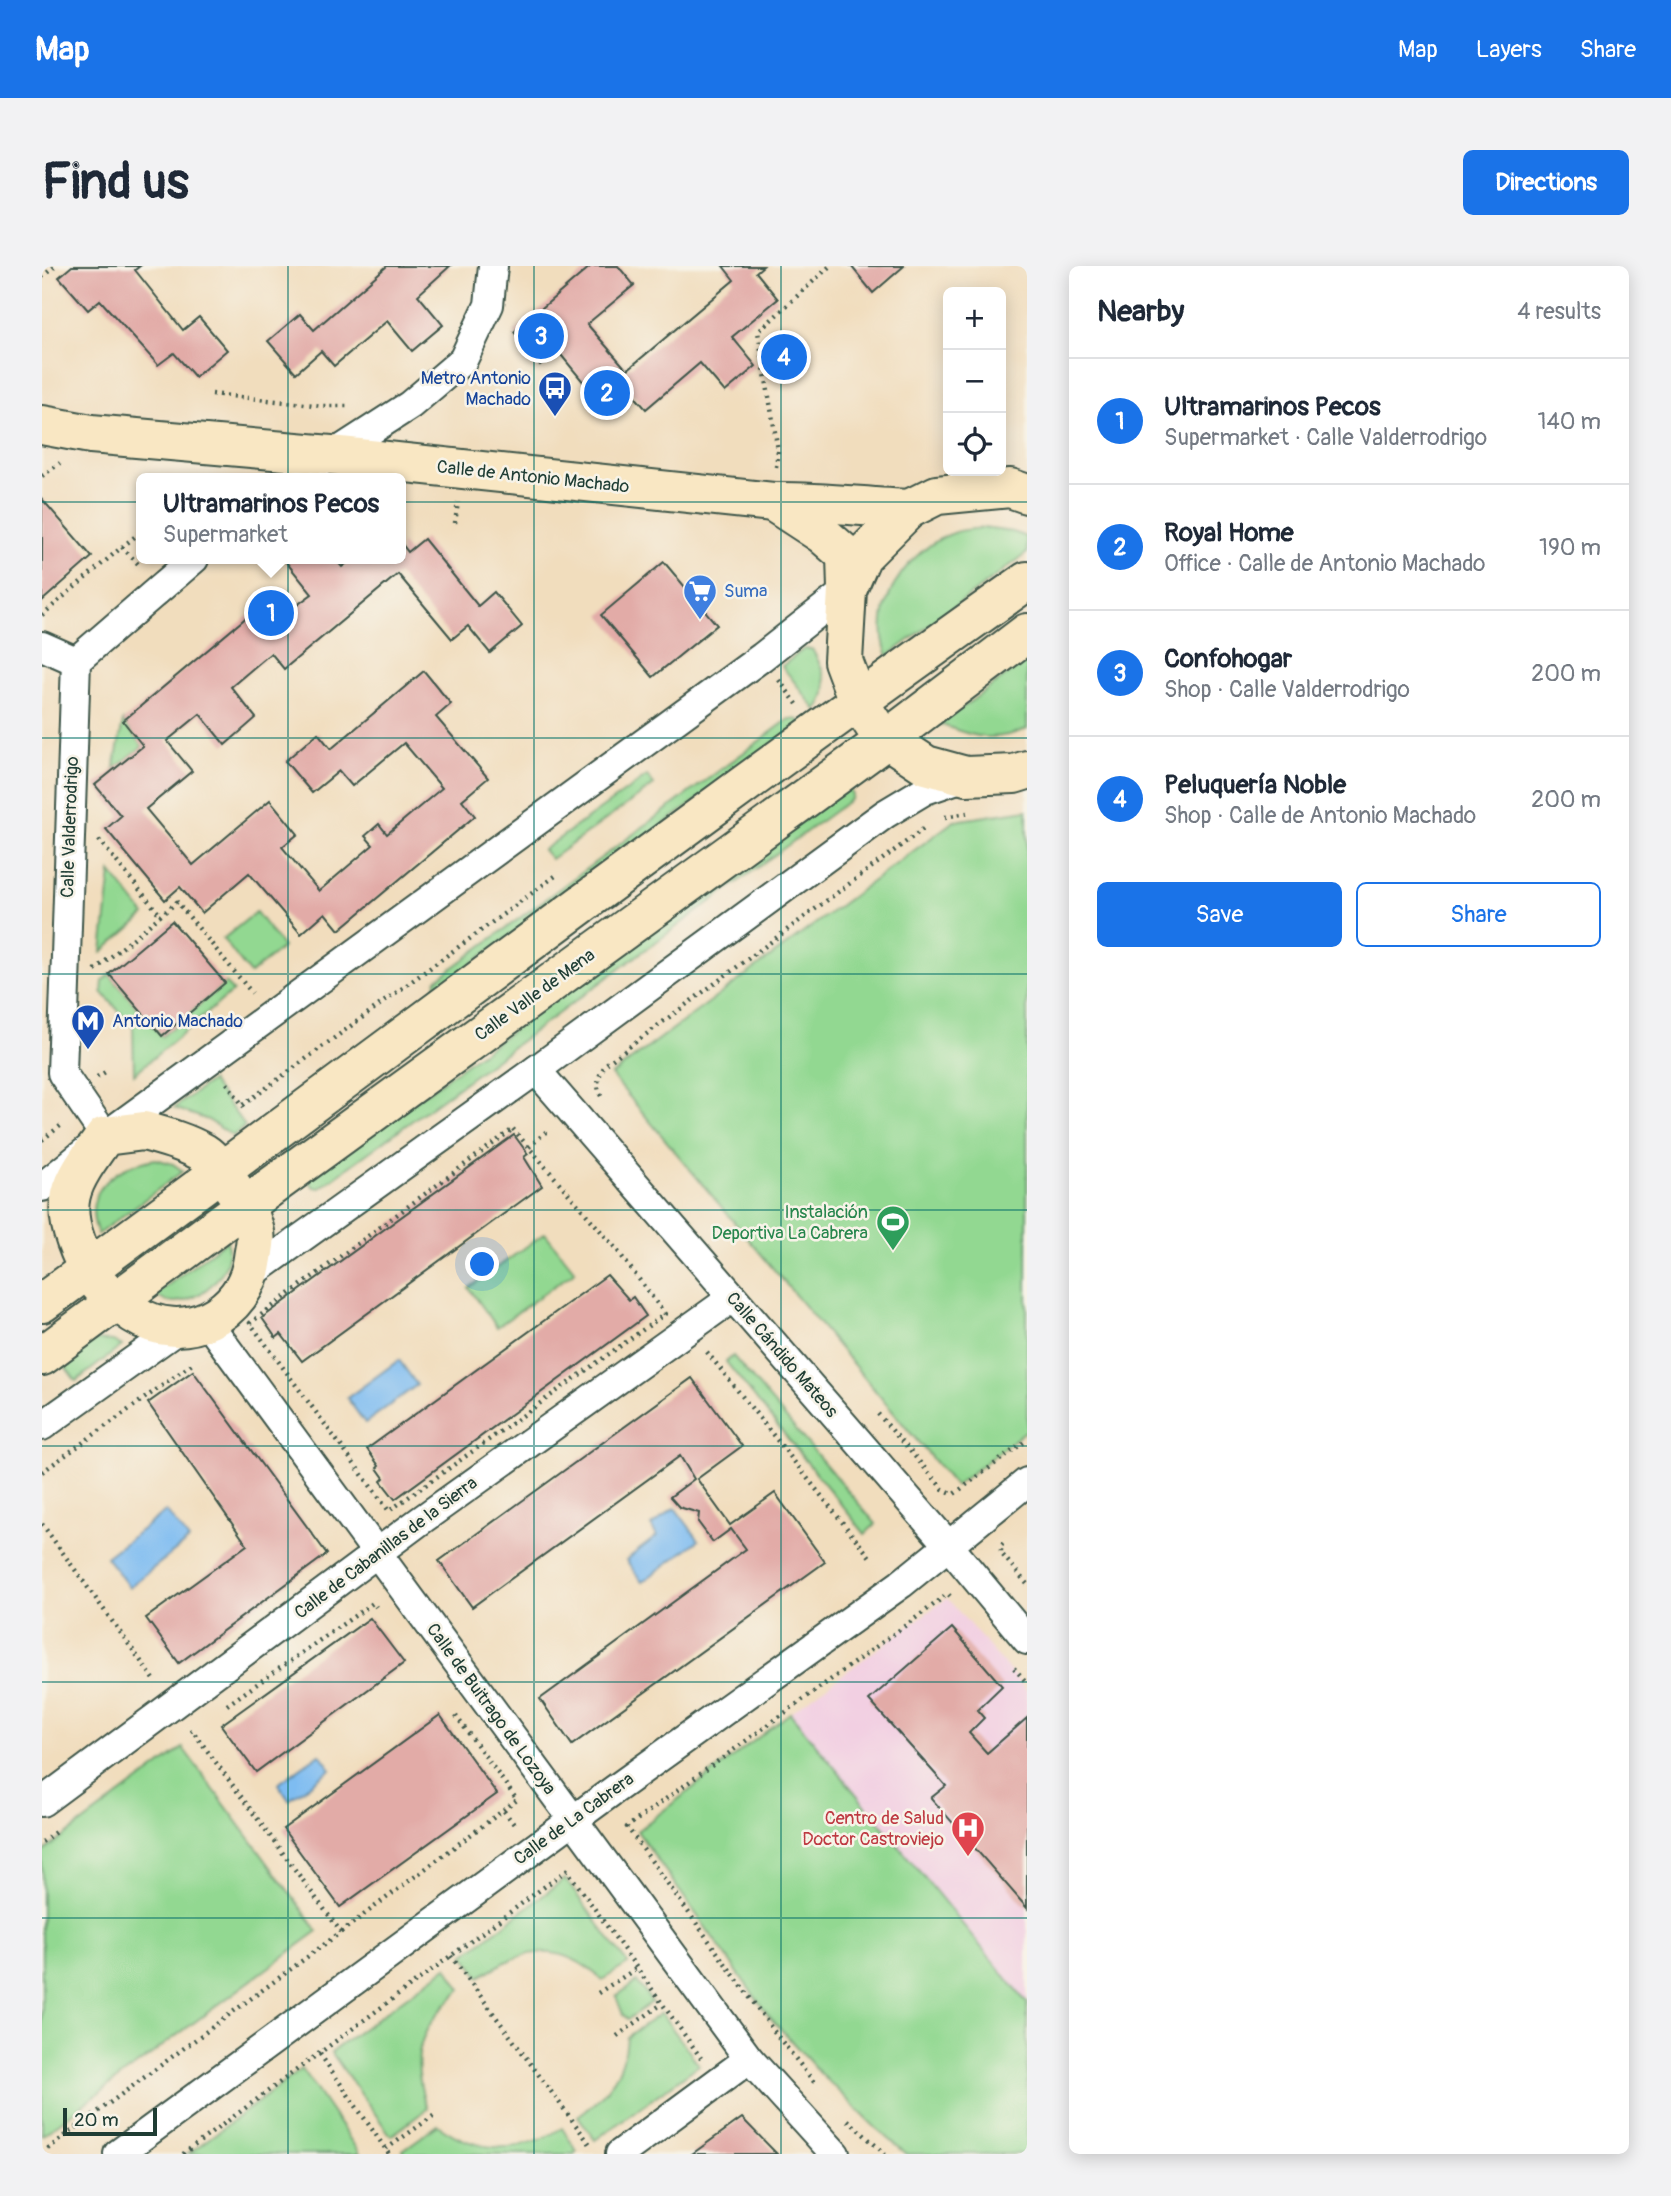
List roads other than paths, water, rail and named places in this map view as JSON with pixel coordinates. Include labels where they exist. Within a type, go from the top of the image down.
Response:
[{"type":"main road","name":"Calle de Antonio Machado","points":[[42,425],[91,434],[331,455],[773,502],[909,509]]},
{"type":"main road","points":[[1021,486],[937,495],[909,509],[862,556],[847,590],[843,661],[858,701],[875,727],[887,739],[926,765],[966,776],[1014,775],[1027,770]]},
{"type":"main road","name":"Calle de Antonio Machado","points":[[773,502],[822,534],[846,555],[847,590]]},
{"type":"main road","points":[[42,1303],[222,1173],[858,701],[1027,581]]},
{"type":"main road","name":"Calle Valle de Mena","points":[[42,1356],[887,739],[1027,633]]},
{"type":"main road","points":[[145,1131],[178,1140],[206,1154],[222,1173],[246,1205],[256,1234],[251,1274],[225,1309],[193,1326],[143,1320],[116,1303],[88,1270],[73,1237],[68,1208],[76,1177],[104,1136],[145,1131]]},
{"type":"street","points":[[304,473],[410,405],[463,360],[489,305],[493,266]]},
{"type":"street","points":[[42,646],[76,661],[188,564]]},
{"type":"street","points":[[42,1187],[104,1136],[774,648],[847,590]]},
{"type":"street","name":"Calle Valderrodrigo","points":[[76,661],[62,1073],[104,1136]]},
{"type":"street","points":[[251,1274],[886,814],[925,790],[966,776]]},
{"type":"street","name":"Calle Cándido Mateos","points":[[536,1070],[948,1545],[1027,1640]]},
{"type":"street","name":"Calle de Cabanillas de la Sierra","points":[[42,1802],[376,1554],[732,1298]]},
{"type":"street","points":[[42,1426],[193,1326]]},
{"type":"street","name":"Calle de Buitrago de Lozoya","points":[[193,1326],[376,1554],[748,2059],[835,2154]]},
{"type":"street","name":"Calle de La Cabrera","points":[[118,2154],[573,1820],[901,1584],[1027,1482]]},
{"type":"street","points":[[607,2152],[748,2059]]},
{"type":"water","points":[[399,1360],[417,1385],[365,1423],[347,1398]]},
{"type":"water","points":[[675,1508],[699,1540],[642,1582],[626,1560],[657,1536],[651,1526]]},
{"type":"water","points":[[166,1511],[189,1540],[129,1587],[106,1557]]},
{"type":"water","points":[[320,1754],[331,1769],[289,1800],[278,1784]]},
{"type":"place","name":"Confohogar","points":[[541,336]]},
{"type":"place","name":"Peluquería Noble","points":[[784,357]]},
{"type":"place","name":"Royal Home","points":[[607,393]]},
{"type":"place","name":"Metro Antonio Machado","points":[[555,418]]},
{"type":"place","name":"Ultramarinos Pecos","points":[[271,613]]},
{"type":"place","name":"Suma","points":[[700,621]]},
{"type":"place","name":"Antonio Machado","points":[[88,1051]]},
{"type":"place","name":"Instalación Deportiva La Cabrera","points":[[893,1252]]},
{"type":"place","name":"Centro de Salud Doctor Castroviejo","points":[[968,1858]]}]
